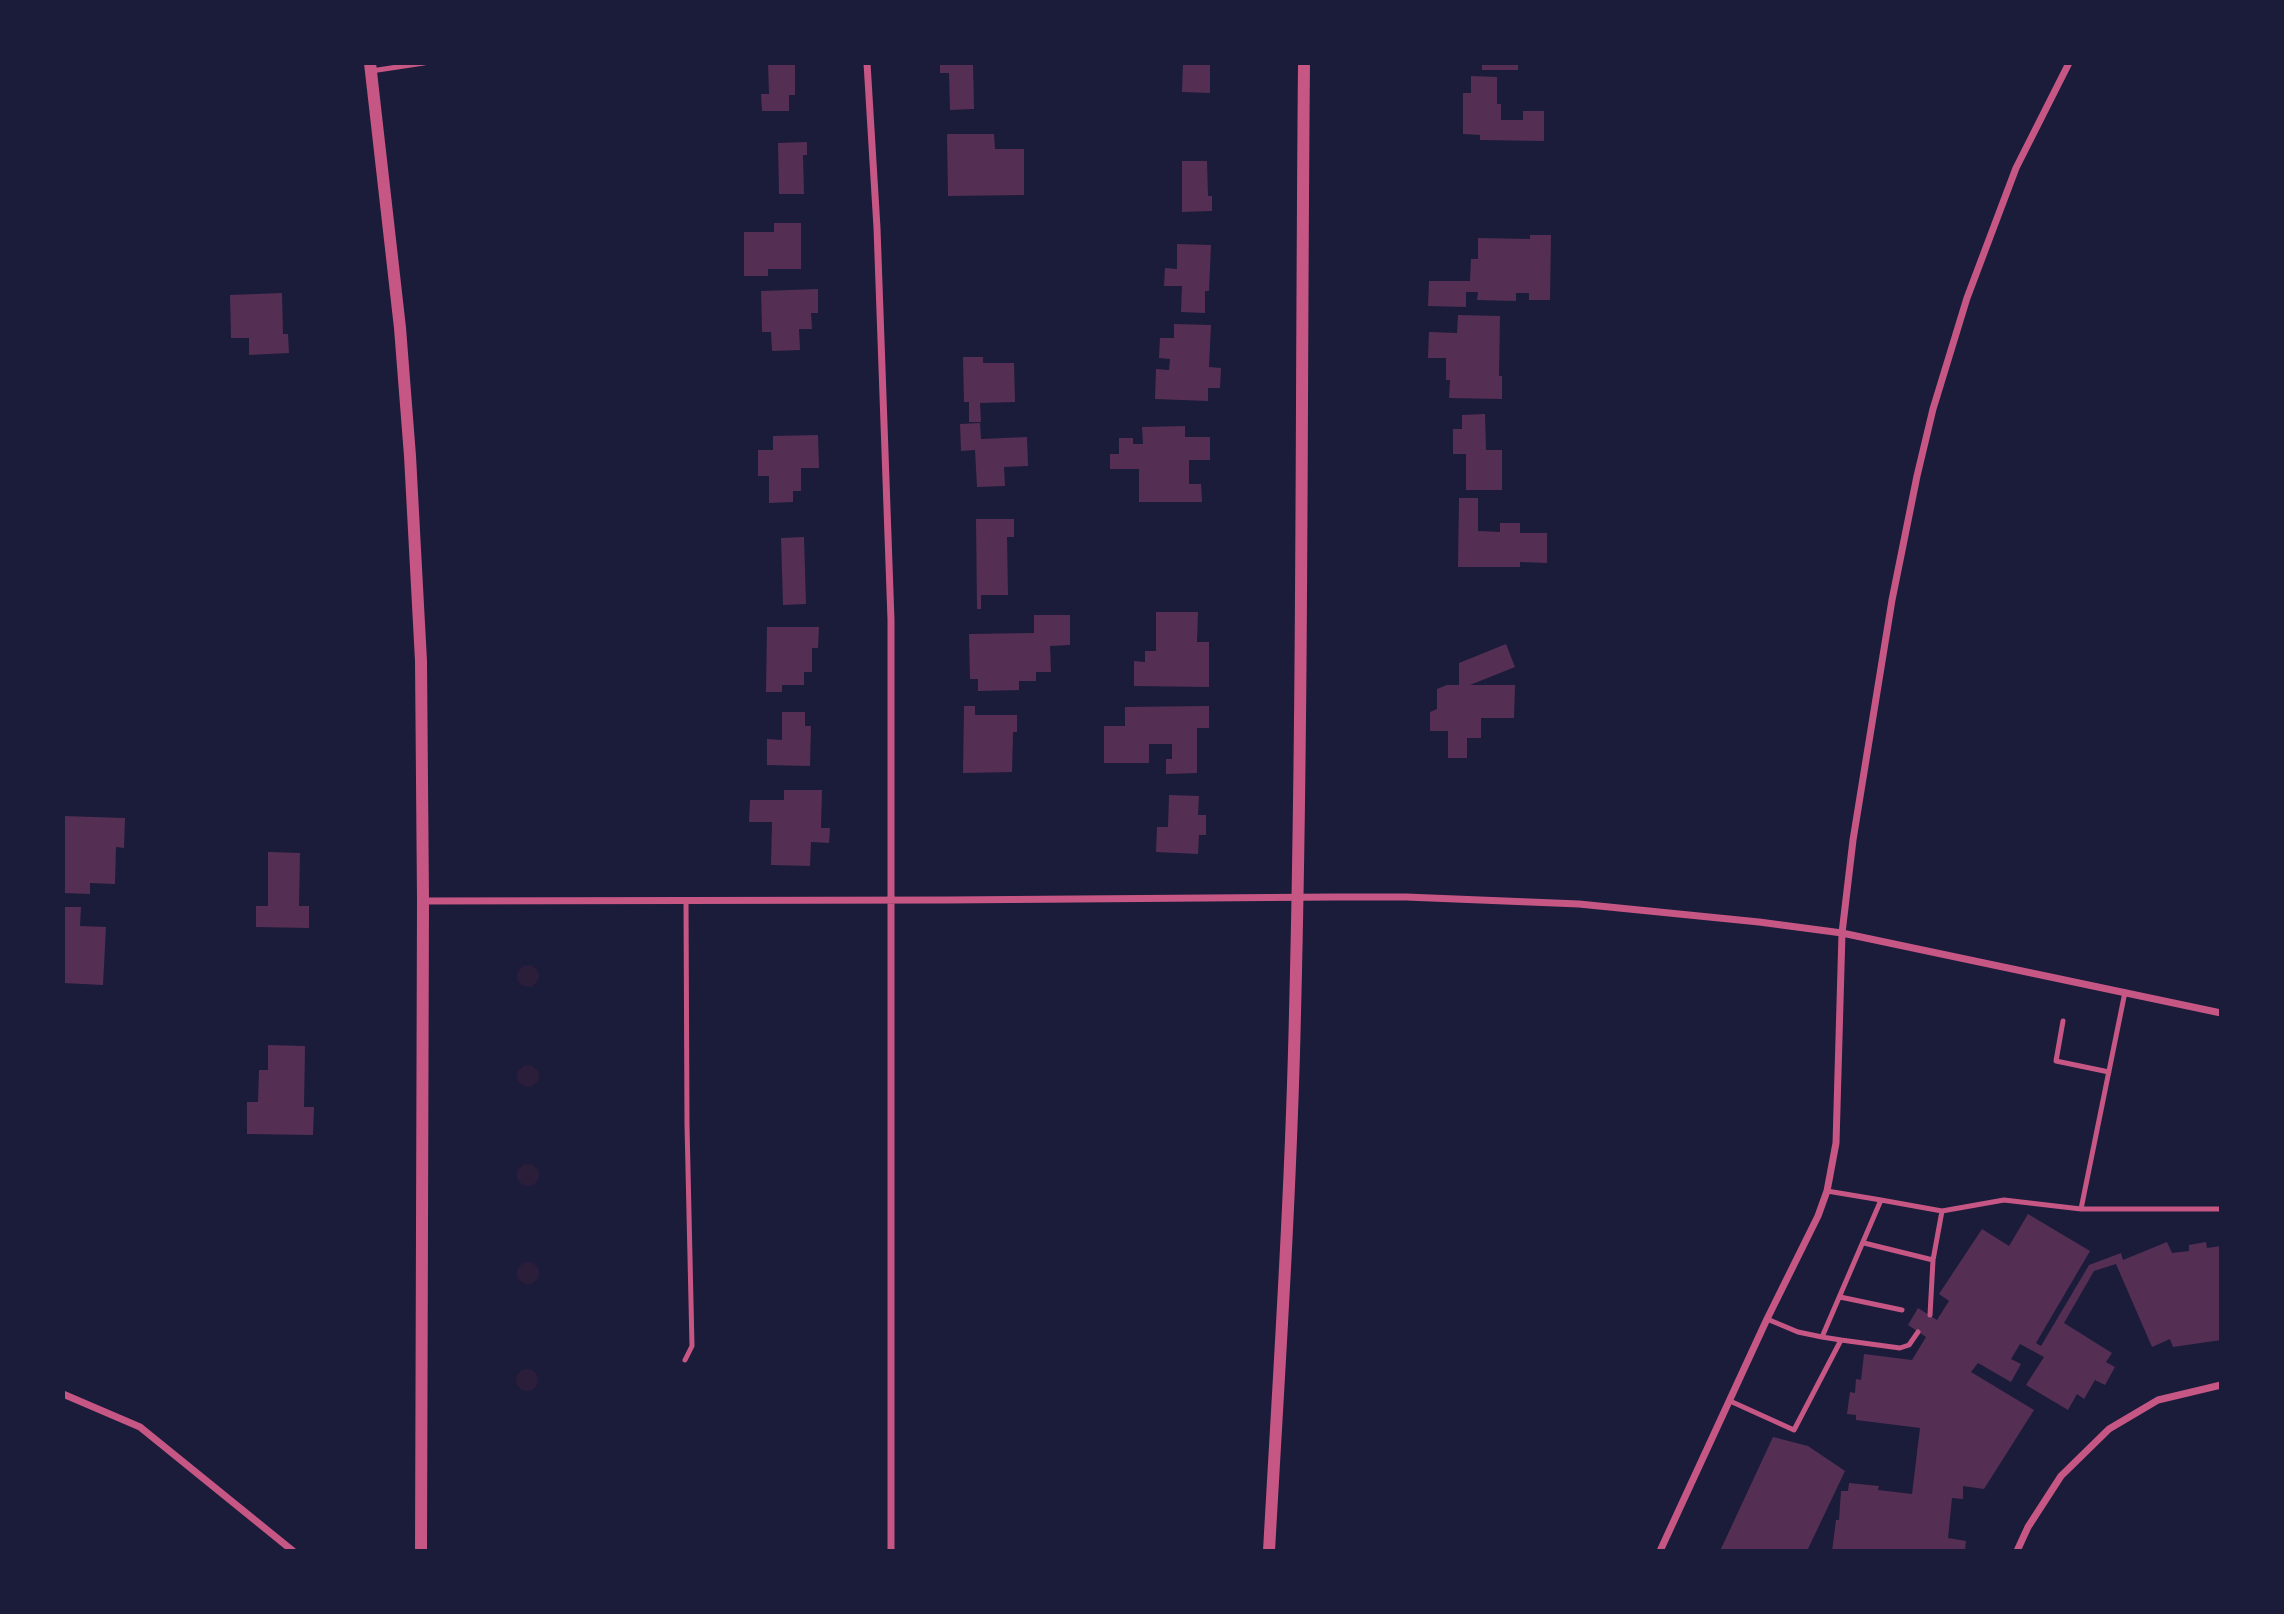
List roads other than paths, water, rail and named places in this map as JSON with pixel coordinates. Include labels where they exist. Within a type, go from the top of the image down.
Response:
[{"type":"street","points":[[867,63],[877,228],[890,606],[891,1551]]},
{"type":"street","points":[[1269,1551],[1288,1230],[1297,897],[1304,63]]},
{"type":"street","points":[[1660,1551],[1767,1319],[1818,1216],[1827,1191],[1837,1131],[1842,933],[1853,840],[1892,600],[1917,476],[1930,422],[1968,298],[2016,168],[2069,63]]},
{"type":"street","points":[[370,67],[396,284],[410,456],[421,661],[421,1551]]},
{"type":"street","points":[[423,901],[1406,897],[1579,904],[1842,933],[2221,1013]]},
{"type":"street","points":[[2017,1551],[2028,1527],[2061,1476],[2109,1429],[2158,1400],[2221,1385]]},
{"type":"street","points":[[63,1394],[140,1427],[293,1551]]},
{"type":"lane","points":[[370,67],[424,63]]},
{"type":"lane","points":[[685,1360],[692,1346],[686,900]]},
{"type":"lane","points":[[2081,1209],[2125,992]]},
{"type":"lane","points":[[2063,1021],[2056,1061],[2109,1072]]},
{"type":"lane","points":[[1827,1191],[1942,1211],[2004,1200],[2081,1209],[2221,1209]]},
{"type":"lane","points":[[1822,1337],[1881,1200]]},
{"type":"lane","points":[[1930,1315],[1933,1260],[1942,1211]]},
{"type":"lane","points":[[1864,1243],[1933,1260]]},
{"type":"lane","points":[[1840,1297],[1902,1310]]},
{"type":"lane","points":[[1767,1319],[1798,1332],[1900,1348],[1909,1345],[1918,1332]]},
{"type":"lane","points":[[1730,1401],[1794,1430],[1841,1340]]}]
